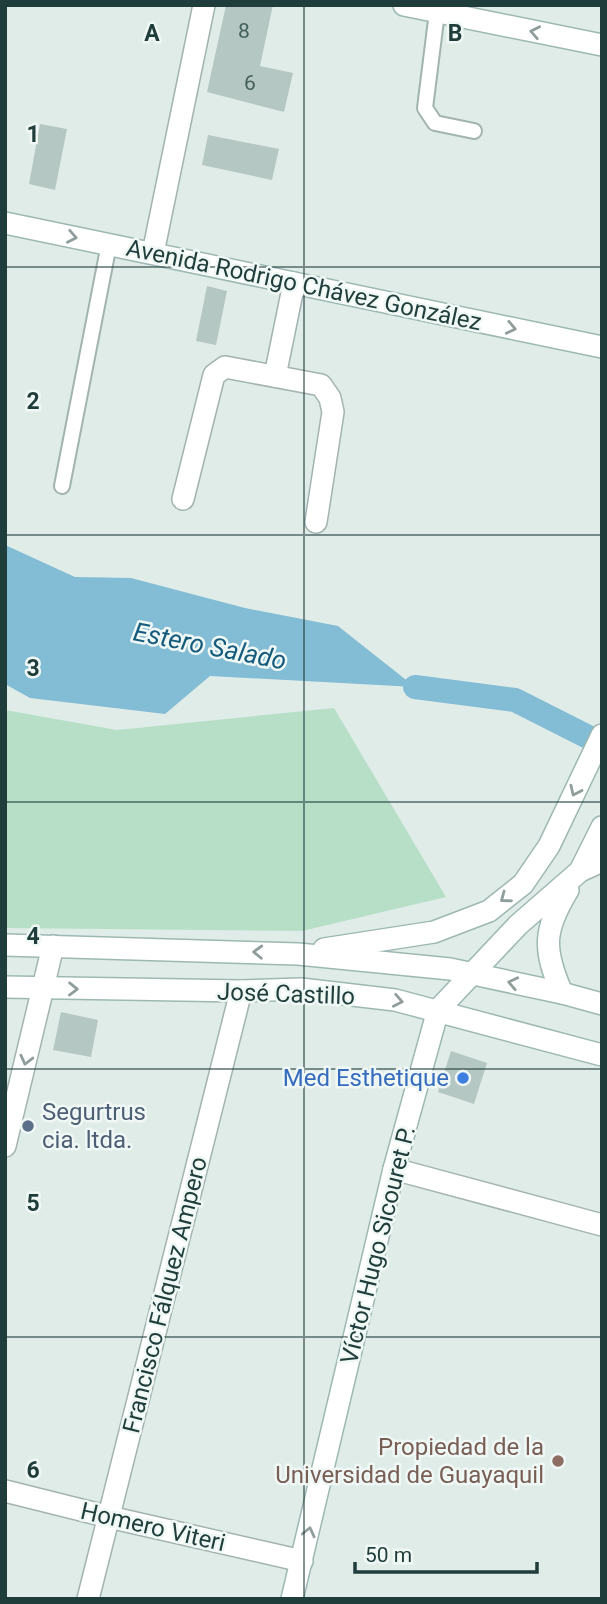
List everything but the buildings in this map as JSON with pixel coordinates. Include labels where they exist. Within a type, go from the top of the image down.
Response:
[{"type":"street","points":[[153,253],[204,5]]},
{"type":"street","points":[[404,5],[602,45]]},
{"type":"street","name":"Avenida Rodrigo Chávez González","points":[[5,223],[602,347]]},
{"type":"street","points":[[275,376],[294,282]]},
{"type":"street","points":[[183,499],[214,375],[225,367],[321,385],[330,398],[333,412],[316,522]]},
{"type":"street","points":[[298,954],[434,932],[489,911],[523,884],[549,846],[602,735]]},
{"type":"street","name":"Víctor Hugo Sicouret P.","points":[[292,1599],[394,1169],[438,1010],[518,925],[590,862],[602,827]]},
{"type":"street","points":[[562,993],[551,967],[548,941],[553,914],[590,862]]},
{"type":"street","name":"José Castillo","points":[[5,944],[298,954],[450,969],[602,1004]]},
{"type":"street","points":[[5,1146],[53,946]]},
{"type":"street","name":"José Castillo","points":[[5,987],[241,991],[301,989],[395,1000],[602,1055]]},
{"type":"street","name":"Francisco Fálquez Ampero","points":[[88,1599],[241,991]]},
{"type":"street","points":[[394,1169],[602,1225]]},
{"type":"street","name":"Homero Viteri","points":[[5,1491],[302,1561]]},
{"type":"lane","points":[[437,12],[425,108],[435,122],[474,131]]},
{"type":"lane","points":[[62,486],[109,244]]},
{"type":"green space","points":[[334,708],[446,897],[302,931],[5,928],[5,710],[117,730]]},
{"type":"water","name":"Estero Salado","points":[[5,545],[75,577],[131,578],[245,608],[338,626],[415,687],[210,676],[165,714],[30,698],[5,684]]},
{"type":"waterway","points":[[415,687],[515,700],[602,744]]},
{"type":"place","name":"Med Esthetique","points":[[463,1078]]},
{"type":"place","name":"Segurtrus cia. ltda.","points":[[28,1126]]},
{"type":"place","name":"Propiedad de la Universidad de Guayaquil","points":[[558,1461]]}]
